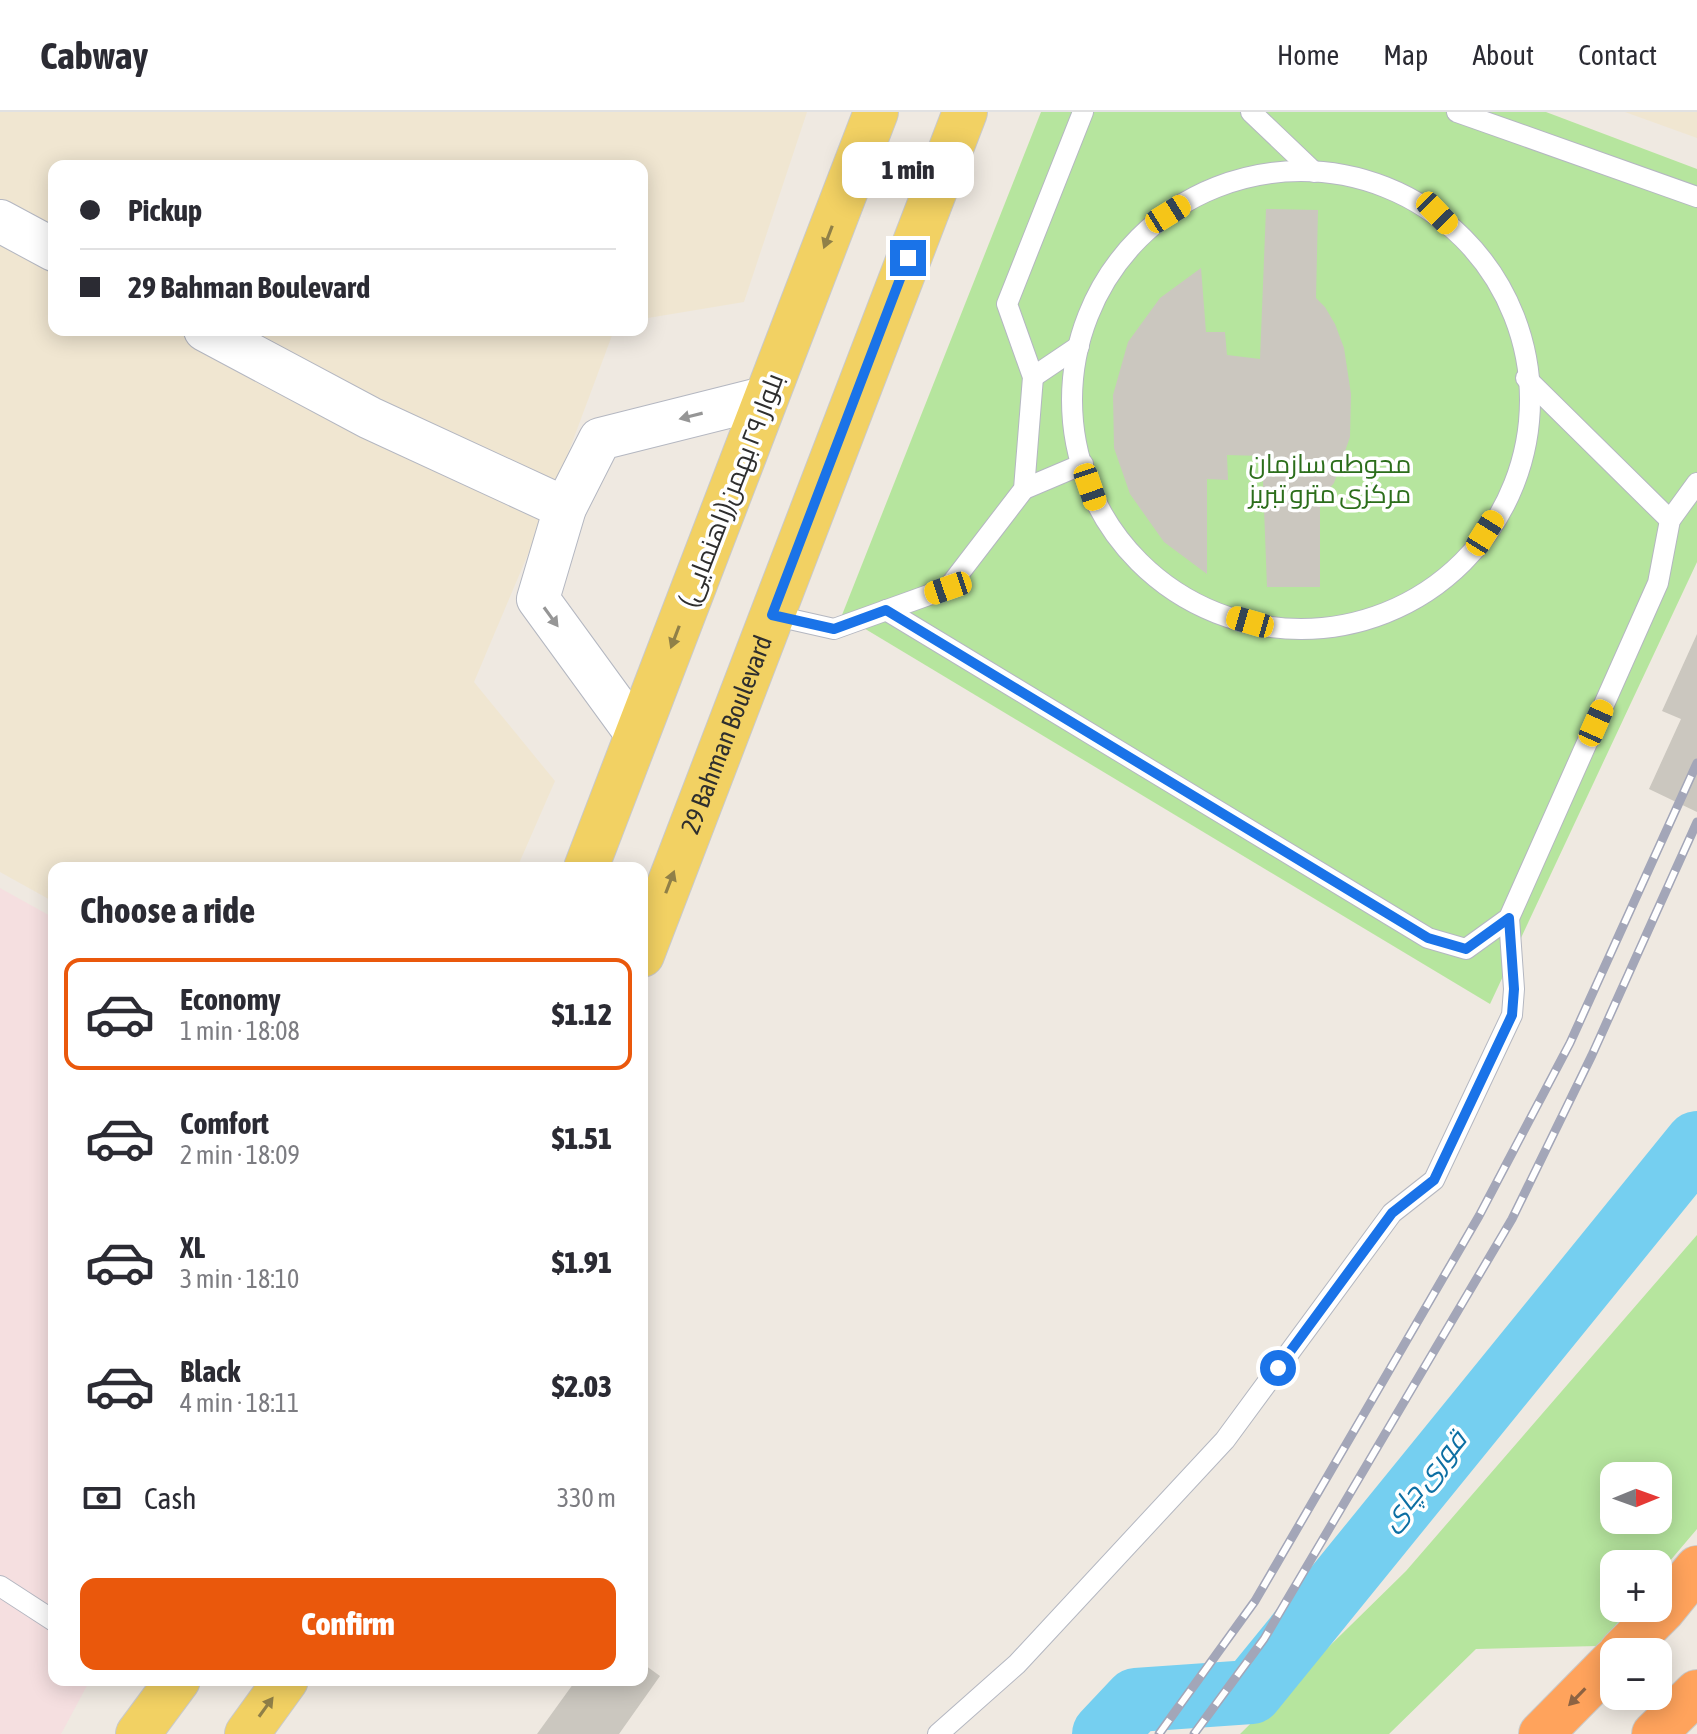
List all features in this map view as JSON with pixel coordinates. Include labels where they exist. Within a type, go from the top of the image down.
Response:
[{"type":"highway","points":[[1635,1638],[1697,1568]]},
{"type":"highway","points":[[1541,1734],[1600,1674]]},
{"type":"highway","points":[[1654,1734],[1697,1692]]},
{"type":"main road","name":"بلوار ٢٩ بهمن(راهنمایی)","points":[[588,862],[876,112]]},
{"type":"main road","name":"29 Bahman Boulevard","points":[[648,939],[965,112]]},
{"type":"main road","points":[[138,1734],[164,1686]]},
{"type":"main road","points":[[247,1734],[282,1686]]},
{"type":"street","points":[[0,221],[48,247]]},
{"type":"street","points":[[216,336],[370,418],[565,508]]},
{"type":"street","points":[[637,735],[538,599],[565,508],[600,439],[767,397]]},
{"type":"lane","points":[[1024,489],[1033,377],[1007,304],[1083,112]]},
{"type":"lane","points":[[1251,112],[1314,172]]},
{"type":"lane","points":[[1457,112],[1697,197]]},
{"type":"lane","points":[[1289,169],[1314,172],[1367,179],[1437,213],[1491,270],[1524,342],[1530,421],[1512,492],[1472,554],[1415,600],[1347,626],[1273,629],[1203,609],[1142,567],[1098,509],[1074,439],[1073,365],[1098,290],[1146,228],[1213,186],[1289,169]]},
{"type":"lane","points":[[1033,377],[1079,346]]},
{"type":"lane","points":[[1526,378],[1670,520]]},
{"type":"lane","points":[[772,615],[834,629],[948,588],[1024,489],[1083,464]]},
{"type":"lane","points":[[938,1734],[1017,1664],[1225,1440],[1392,1213],[1434,1180],[1512,1015],[1514,989],[1509,918],[1658,583],[1670,520],[1697,483]]},
{"type":"lane","points":[[886,610],[1428,938],[1466,949],[1509,918]]},
{"type":"lane","points":[[0,1586],[48,1617]]},
{"type":"shaded area","points":[[0,112],[807,112],[744,302],[648,318],[648,160],[48,160],[48,336],[612,336],[550,502],[474,682],[555,781],[520,862],[48,862],[48,899],[0,872]]},
{"type":"shaded area","points":[[1625,112],[1697,112],[1697,138]]},
{"type":"shaded area","points":[[0,888],[48,915],[48,1686],[87,1686],[61,1734],[0,1734]]},
{"type":"green space","name":"محوطه سازمان مرکزی مترو تبریز","points":[[1041,112],[1546,112],[1697,169],[1697,562],[1490,1004],[842,615]]},
{"type":"green space","points":[[1697,1235],[1697,1529],[1672,1558],[1672,1550],[1600,1550],[1600,1622],[1618,1622],[1605,1638],[1600,1638],[1598,1646],[1476,1649],[1389,1734],[1240,1734],[1406,1571]]},
{"type":"building","points":[[1266,209],[1318,210],[1316,298],[1335,324],[1344,348],[1351,394],[1350,437],[1334,483],[1320,500],[1320,587],[1267,587],[1262,456],[1227,455],[1228,480],[1207,479],[1207,574],[1164,542],[1130,494],[1114,448],[1113,395],[1128,342],[1160,298],[1201,268],[1206,332],[1225,332],[1227,355],[1260,359]]},
{"type":"building","points":[[1697,634],[1697,812],[1649,789],[1681,719],[1662,711]]},
{"type":"building","points":[[648,1667],[660,1676],[619,1734],[537,1734],[572,1686],[648,1686]]},
{"type":"waterway","name":"قوری چای","points":[[1104,1734],[1136,1700],[1251,1692],[1697,1143]]},
{"type":"railway","points":[[1159,1734],[1255,1601],[1479,1216],[1570,1043],[1697,763]]},
{"type":"railway","points":[[1194,1734],[1264,1639],[1512,1219],[1592,1055],[1697,822]]},
{"type":"route","points":[[908,258],[772,615],[834,629],[886,610],[1428,938],[1466,949],[1509,918],[1514,989],[1512,1015],[1434,1180],[1392,1213],[1278,1368]]}]
